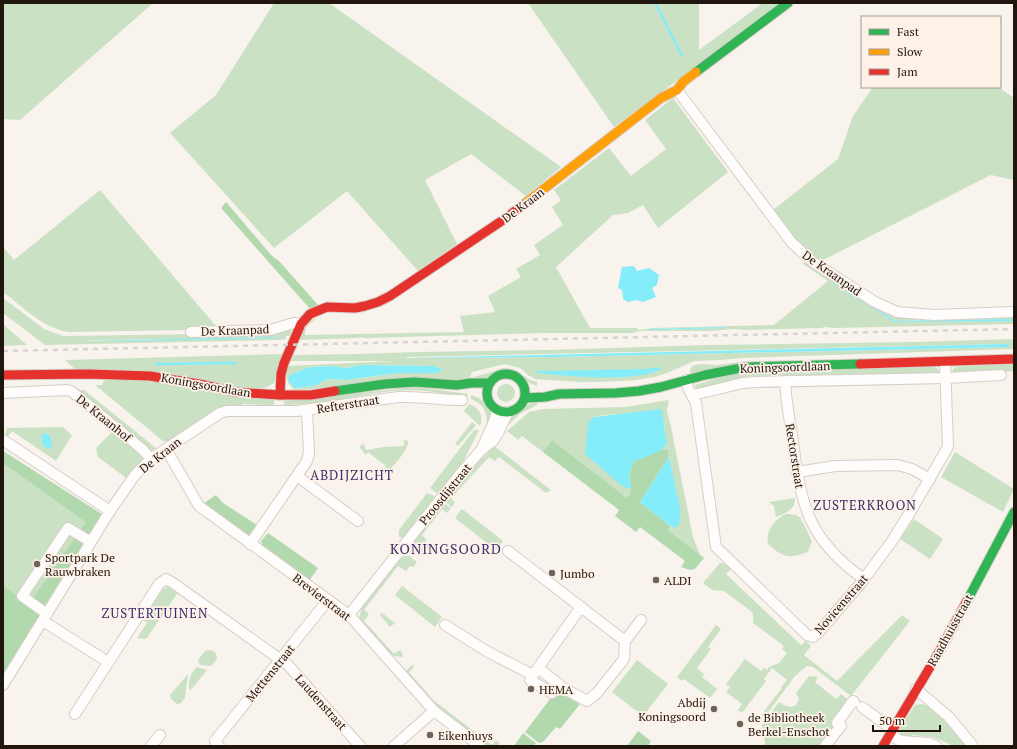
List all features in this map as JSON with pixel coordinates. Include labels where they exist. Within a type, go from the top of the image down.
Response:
[{"type":"street","name":"De Kraan","points":[[280,395],[281,374],[284,362],[301,324],[310,314],[319,309],[355,308],[378,302],[390,296],[506,218],[661,98],[677,90],[683,82],[788,3]]},
{"type":"street","name":"De Kraanpad","points":[[677,90],[792,243],[813,262],[875,302],[897,312],[934,315],[1014,312]]},
{"type":"street","name":"De Kraanpad","points":[[191,332],[264,330],[275,329],[294,323],[301,324]]},
{"type":"street","name":"Koningsoordlaan","points":[[525,398],[545,397],[560,394],[631,392],[661,387],[726,370],[746,367],[1014,359]]},
{"type":"street","name":"Novicenstraat","points":[[686,380],[688,388],[693,396],[697,411],[716,548],[807,635],[813,636],[819,632],[864,579],[892,541],[942,459],[948,446],[945,362]]},
{"type":"street","name":"Koningsoordlaan","points":[[3,375],[88,374],[150,376],[205,385],[234,392],[280,395],[311,395],[385,384],[415,382],[457,385],[490,383]]},
{"type":"street","points":[[508,374],[515,376],[532,387],[521,405],[515,410],[508,412],[497,410],[491,404],[488,396],[490,383],[501,375],[508,374]]},
{"type":"street","name":"Koningsoordlaan","points":[[693,396],[743,383],[946,378],[1001,375]]},
{"type":"street","name":"Rectorstraat","points":[[785,381],[797,472],[808,515],[822,540],[845,565],[864,579]]},
{"type":"street","name":"Koningsoordlaan","points":[[457,385],[469,391],[488,396]]},
{"type":"street","name":"Koningsoordlaan","points":[[532,387],[560,394]]},
{"type":"street","name":"De Kraanhof","points":[[3,393],[71,391],[142,449],[151,459]]},
{"type":"street","name":"Refterstraat","points":[[234,410],[297,411],[414,396],[462,400]]},
{"type":"street","name":"De Kraan","points":[[3,685],[110,511],[135,475],[151,459],[220,413],[227,410],[234,410]]},
{"type":"street","points":[[250,544],[307,461],[309,453],[307,410]]},
{"type":"street","name":"Proosdijstraat","points":[[482,449],[495,420],[497,410]]},
{"type":"street","name":"Proosdijstraat","points":[[349,615],[440,499],[482,449],[493,441],[508,412]]},
{"type":"street","points":[[3,440],[110,511]]},
{"type":"street","name":"Brevierstraat","points":[[166,449],[199,506],[349,615],[434,710],[480,746]]},
{"type":"street","points":[[797,472],[835,466],[898,465],[912,469],[930,479]]},
{"type":"street","points":[[298,476],[358,521]]},
{"type":"street","name":"Raadhuisstraat","points":[[883,746],[942,647],[1014,512]]},
{"type":"street","points":[[75,714],[108,662],[45,617],[22,596],[68,528],[91,542]]},
{"type":"street","points":[[508,551],[625,641]]},
{"type":"street","name":"Laudenstraat","points":[[108,662],[159,584],[166,579],[288,665],[360,746]]},
{"type":"street","name":"Mettenstraat","points":[[215,744],[328,600]]},
{"type":"street","points":[[536,672],[581,607]]},
{"type":"street","points":[[445,625],[488,652],[536,672],[587,700],[597,693],[624,659],[625,641],[641,620]]},
{"type":"street","points":[[916,689],[949,717],[973,746]]},
{"type":"street","points":[[825,746],[841,726],[837,723],[857,703],[891,732],[900,743],[928,743],[936,746]]},
{"type":"street","points":[[394,746],[434,710]]},
{"type":"street","points":[[151,746],[160,736]]},
{"type":"green space","points":[[3,3],[153,3],[20,120],[3,119]]},
{"type":"green space","points":[[274,3],[329,3],[561,167],[526,196],[471,154],[425,180],[457,244],[418,271],[347,191],[274,248],[170,133],[216,95]]},
{"type":"green space","points":[[528,3],[699,3],[699,50],[763,3],[782,3],[614,127]]},
{"type":"green space","points":[[872,88],[999,88],[1014,98],[1014,180],[991,175],[821,261],[800,244],[773,210],[838,159],[853,116]]},
{"type":"green space","points":[[673,98],[728,172],[658,228],[643,205],[628,213],[613,215],[556,267],[590,328],[637,328],[638,330],[651,328],[774,325],[828,281],[802,263],[807,261],[880,309],[1014,315],[1014,319],[896,321],[872,307],[894,322],[1010,320],[1014,321],[1014,324],[734,329],[710,331],[640,331],[633,333],[546,333],[361,337],[298,340],[310,321],[328,314],[313,321],[307,327],[305,335],[464,332],[460,316],[495,312],[488,296],[521,277],[516,269],[540,255],[534,245],[563,225],[552,207],[561,200],[554,190],[609,148],[631,176],[666,149],[645,120]],"holes":[[[726,327],[721,328],[650,330]]]},
{"type":"green space","points":[[100,190],[216,326],[262,326],[288,319],[289,321],[274,326],[209,328],[208,326],[199,326],[188,330],[68,332],[59,330],[42,322],[3,292],[3,247],[14,260]]},
{"type":"green space","points":[[226,202],[272,256],[279,261],[318,305],[310,309],[221,208]]},
{"type":"green space","points":[[3,298],[44,329],[63,336],[268,333],[292,326],[290,336],[286,336],[286,339],[278,340],[45,345],[3,313]],"holes":[[[259,337],[282,338],[192,339]],[[187,339],[128,341],[82,341],[94,340]]]},
{"type":"green space","points":[[3,324],[27,345],[3,346]]},
{"type":"green space","points":[[1014,339],[1014,349],[694,361],[654,377],[637,380],[599,382],[535,379],[520,368],[505,364],[472,372],[469,379],[295,390],[288,382],[287,377],[287,366],[395,361],[289,361],[291,355],[707,345]],"holes":[[[1008,344],[1007,347],[554,357],[406,358]],[[362,365],[434,366],[442,369],[436,373],[399,373],[345,380],[332,379],[325,380],[314,386],[295,388],[292,374],[310,367],[333,366],[346,368]]]},
{"type":"green space","points":[[282,354],[274,383],[267,387],[256,389],[76,370],[65,360]]},
{"type":"green space","points":[[747,361],[691,374],[690,370],[692,366],[700,364],[717,365]]},
{"type":"green space","points":[[1014,363],[1014,371],[992,373],[991,370],[960,372],[960,375],[952,373],[953,369],[956,367]]},
{"type":"green space","points":[[934,367],[938,369],[940,375],[935,375],[934,373],[749,376],[696,390],[695,385],[735,373]]},
{"type":"green space","points":[[503,368],[513,370],[532,381],[537,382],[537,386],[529,383],[516,374],[508,372],[502,372],[484,378],[473,377]]},
{"type":"green space","points":[[105,378],[151,381],[274,400],[274,407],[271,405],[242,404],[242,407],[169,442],[163,441],[95,385],[102,385]]},
{"type":"green space","points":[[502,384],[510,384],[515,389],[513,400],[510,402],[502,402],[497,397],[497,389]]},
{"type":"green space","points":[[417,387],[468,394],[467,397],[447,397],[447,394],[416,390],[393,391],[326,402],[287,405],[287,408],[284,408],[284,401]]},
{"type":"green space","points":[[84,390],[156,448],[150,453],[74,391]]},
{"type":"green space","points":[[471,395],[481,400],[488,406],[491,415],[487,426],[484,409],[479,403],[471,399]]},
{"type":"green space","points":[[669,400],[667,411],[693,537],[700,555],[667,529],[670,526],[675,528],[679,516],[668,450],[662,450],[667,443],[664,425],[626,414],[594,417],[629,489],[631,488],[631,492],[627,498],[552,440],[543,452],[522,436],[518,440],[507,431],[529,412],[543,409],[625,407]]},
{"type":"green space","points":[[537,402],[537,405],[521,413],[505,428],[518,410]]},
{"type":"green space","points":[[469,404],[476,407],[480,412],[480,426],[464,411]]},
{"type":"green space","points":[[472,422],[476,425],[458,446],[455,444]]},
{"type":"green space","points":[[63,427],[72,435],[56,461],[12,431],[8,436],[5,434],[7,428]],"holes":[[[47,433],[52,440],[41,443],[43,434]]]},
{"type":"green space","points":[[114,430],[136,448],[144,459],[126,478],[98,457],[96,448]]},
{"type":"green space","points":[[474,430],[479,430],[462,464],[438,494],[430,488]]},
{"type":"green space","points":[[404,440],[408,441],[408,444],[404,452],[388,470],[385,468],[386,466],[368,452],[366,455],[360,448],[360,446],[364,444],[366,450],[383,447],[404,446]]},
{"type":"green space","points":[[552,440],[627,498],[631,492],[629,476],[633,462],[659,450],[668,450],[669,457],[640,502],[670,526],[668,530],[704,558],[695,569],[690,570],[681,567],[685,561],[640,527],[636,532],[615,516],[619,510],[543,452]]},
{"type":"green space","points":[[494,446],[551,490],[546,493],[499,457],[495,461],[489,457],[451,498],[455,503],[452,507],[444,501],[457,484]]},
{"type":"green space","name":"Sportpark De Rauwbraken","points":[[3,451],[103,515],[30,624],[3,613]]},
{"type":"green space","points":[[3,451],[103,515],[3,678],[3,586],[29,604],[86,522],[3,463]]},
{"type":"green space","points":[[955,452],[1014,489],[1003,512],[941,477]]},
{"type":"green space","points":[[427,493],[433,495],[435,498],[406,536],[401,538],[399,536],[399,530]]},
{"type":"green space","points":[[216,495],[223,503],[257,525],[246,540],[216,516],[204,503]]},
{"type":"green space","points":[[795,498],[792,508],[776,517],[774,506],[769,502]]},
{"type":"green space","points":[[442,502],[451,508],[447,513],[442,509],[422,535],[427,540],[425,542],[430,545],[422,556],[413,547],[413,541]]},
{"type":"green space","points":[[462,509],[503,541],[496,550],[455,518]]},
{"type":"green space","points":[[786,514],[796,515],[801,519],[812,541],[808,552],[796,556],[786,556],[782,555],[768,544],[767,539],[769,530],[778,519]]},
{"type":"green space","points":[[914,519],[943,539],[930,559],[900,539]]},
{"type":"green space","points":[[268,533],[318,568],[309,581],[262,545],[261,541]]},
{"type":"green space","points":[[404,556],[409,556],[417,562],[413,567],[410,566],[406,571],[398,566],[364,610],[369,614],[364,621],[394,654],[400,650],[403,655],[402,657],[389,654],[359,618],[362,608],[397,561]]},
{"type":"green space","points":[[720,563],[723,563],[731,569],[726,574],[801,645],[806,641],[811,646],[804,655],[837,681],[902,615],[910,621],[851,696],[813,667],[807,666],[795,676],[764,718],[761,715],[787,680],[772,668],[764,679],[766,681],[742,713],[738,710],[742,704],[726,692],[730,687],[726,684],[745,659],[761,671],[764,668],[767,670],[769,667],[779,663],[787,653],[782,649],[784,646],[753,623],[752,612],[724,591],[712,590],[703,583]]},
{"type":"green space","points":[[402,586],[442,617],[435,627],[395,595]]},
{"type":"green space","points":[[167,587],[173,587],[179,591],[146,639],[137,638],[147,623],[142,619],[162,590]]},
{"type":"green space","points":[[382,613],[395,623],[390,627],[380,615]]},
{"type":"green space","points":[[716,625],[721,629],[708,647],[711,649],[697,668],[704,674],[702,677],[717,689],[710,698],[684,679],[682,681],[677,677]]},
{"type":"green space","points":[[205,651],[213,651],[216,654],[217,659],[211,666],[200,665],[198,660]]},
{"type":"green space","points":[[637,660],[668,684],[643,716],[612,692]]},
{"type":"green space","points":[[412,665],[414,667],[409,672],[433,700],[492,745],[496,740],[500,743],[497,746],[487,746],[435,706],[406,673]]},
{"type":"green space","points":[[197,667],[207,670],[190,691],[190,678]]},
{"type":"green space","points":[[188,674],[185,698],[181,703],[177,704],[171,699],[170,695]]},
{"type":"green space","points":[[809,676],[818,677],[815,682],[836,699],[841,694],[851,702],[837,725],[821,746],[763,746],[765,743],[762,725],[779,702],[788,707],[796,705],[799,698],[796,693]]},
{"type":"green space","points":[[556,691],[580,704],[560,729],[556,727],[543,742],[539,743],[525,732]]},
{"type":"green space","points":[[922,704],[929,706],[942,715],[970,746],[953,746],[931,737],[912,735],[910,738],[901,736],[899,730],[915,705]]},
{"type":"green space","points":[[638,731],[651,741],[648,746],[627,746]]},
{"type":"green space","points":[[523,733],[536,743],[534,746],[514,746]]},
{"type":"water","points":[[634,266],[637,271],[649,268],[659,275],[657,285],[652,288],[656,297],[643,302],[637,300],[628,302],[623,299],[622,290],[618,288],[622,267]]},
{"type":"water","points":[[834,282],[868,305],[896,321],[1014,319],[1014,321],[894,322],[833,283]]},
{"type":"water","points":[[727,328],[649,330],[650,329]]},
{"type":"water","points":[[268,337],[283,338],[82,341]]},
{"type":"water","points":[[1008,344],[1008,347],[554,357],[406,358]]},
{"type":"water","points":[[362,365],[434,366],[442,369],[436,373],[399,373],[345,380],[332,379],[325,380],[314,386],[295,388],[290,383],[288,378],[292,374],[310,367],[333,366],[346,368]]},
{"type":"water","points":[[659,367],[661,369],[650,373],[618,377],[582,377],[536,373],[537,371],[646,369]]},
{"type":"water","points":[[662,409],[667,443],[662,450],[633,462],[629,476],[630,489],[622,486],[585,454],[588,423],[594,417]]},
{"type":"water","points":[[47,433],[51,438],[52,447],[50,449],[45,447],[41,441],[42,434]]},
{"type":"water","points":[[669,457],[681,513],[679,516],[680,523],[675,528],[670,526],[640,502]]},
{"type":"waterway","points":[[655,3],[682,56]]},
{"type":"waterway","points":[[156,364],[235,363]]},
{"type":"railway","points":[[3,351],[1014,329]]},
{"type":"traffic: fast","points":[[696,72],[788,3]]},
{"type":"traffic: fast","points":[[525,398],[545,397],[559,394],[639,391],[746,367],[860,364]]},
{"type":"traffic: fast","points":[[502,374],[510,374],[517,377],[522,382],[525,393],[522,404],[517,409],[510,412],[502,412],[495,409],[490,404],[487,397],[487,389],[490,382],[495,377],[502,374]]},
{"type":"traffic: fast","points":[[335,391],[385,384],[415,382],[457,385],[490,383]]},
{"type":"traffic: fast","points":[[967,601],[1014,512]]},
{"type":"traffic: slow","points":[[523,205],[661,98],[677,90],[683,82],[696,72]]},
{"type":"traffic: jam","points":[[280,395],[281,374],[284,363],[301,324],[310,314],[327,307],[355,308],[365,306],[390,296],[523,205]]},
{"type":"traffic: jam","points":[[860,364],[1014,359]]},
{"type":"traffic: jam","points":[[3,375],[88,374],[150,376],[205,385],[234,392],[280,395],[311,395],[335,391]]},
{"type":"traffic: jam","points":[[883,746],[942,647],[967,601]]},
{"type":"place","name":"Sportpark De Rauwbraken","points":[[37,564]]},
{"type":"place","name":"Jumbo","points":[[552,573]]},
{"type":"place","name":"ALDI","points":[[656,580]]},
{"type":"place","name":"HEMA","points":[[531,689]]},
{"type":"place","name":"Abdij Koningsoord","points":[[714,709]]},
{"type":"place","name":"de Bibliotheek Berkel-Enschot","points":[[740,724]]},
{"type":"place","name":"Eikenhuys","points":[[430,735]]},
{"type":"district","name":"ABDIJZICHT","points":[[352,475]]},
{"type":"district","name":"ZUSTERKROON","points":[[865,505]]},
{"type":"district","name":"KONINGSOORD","points":[[446,548]]},
{"type":"district","name":"ZUSTERTUINEN","points":[[155,613]]}]
